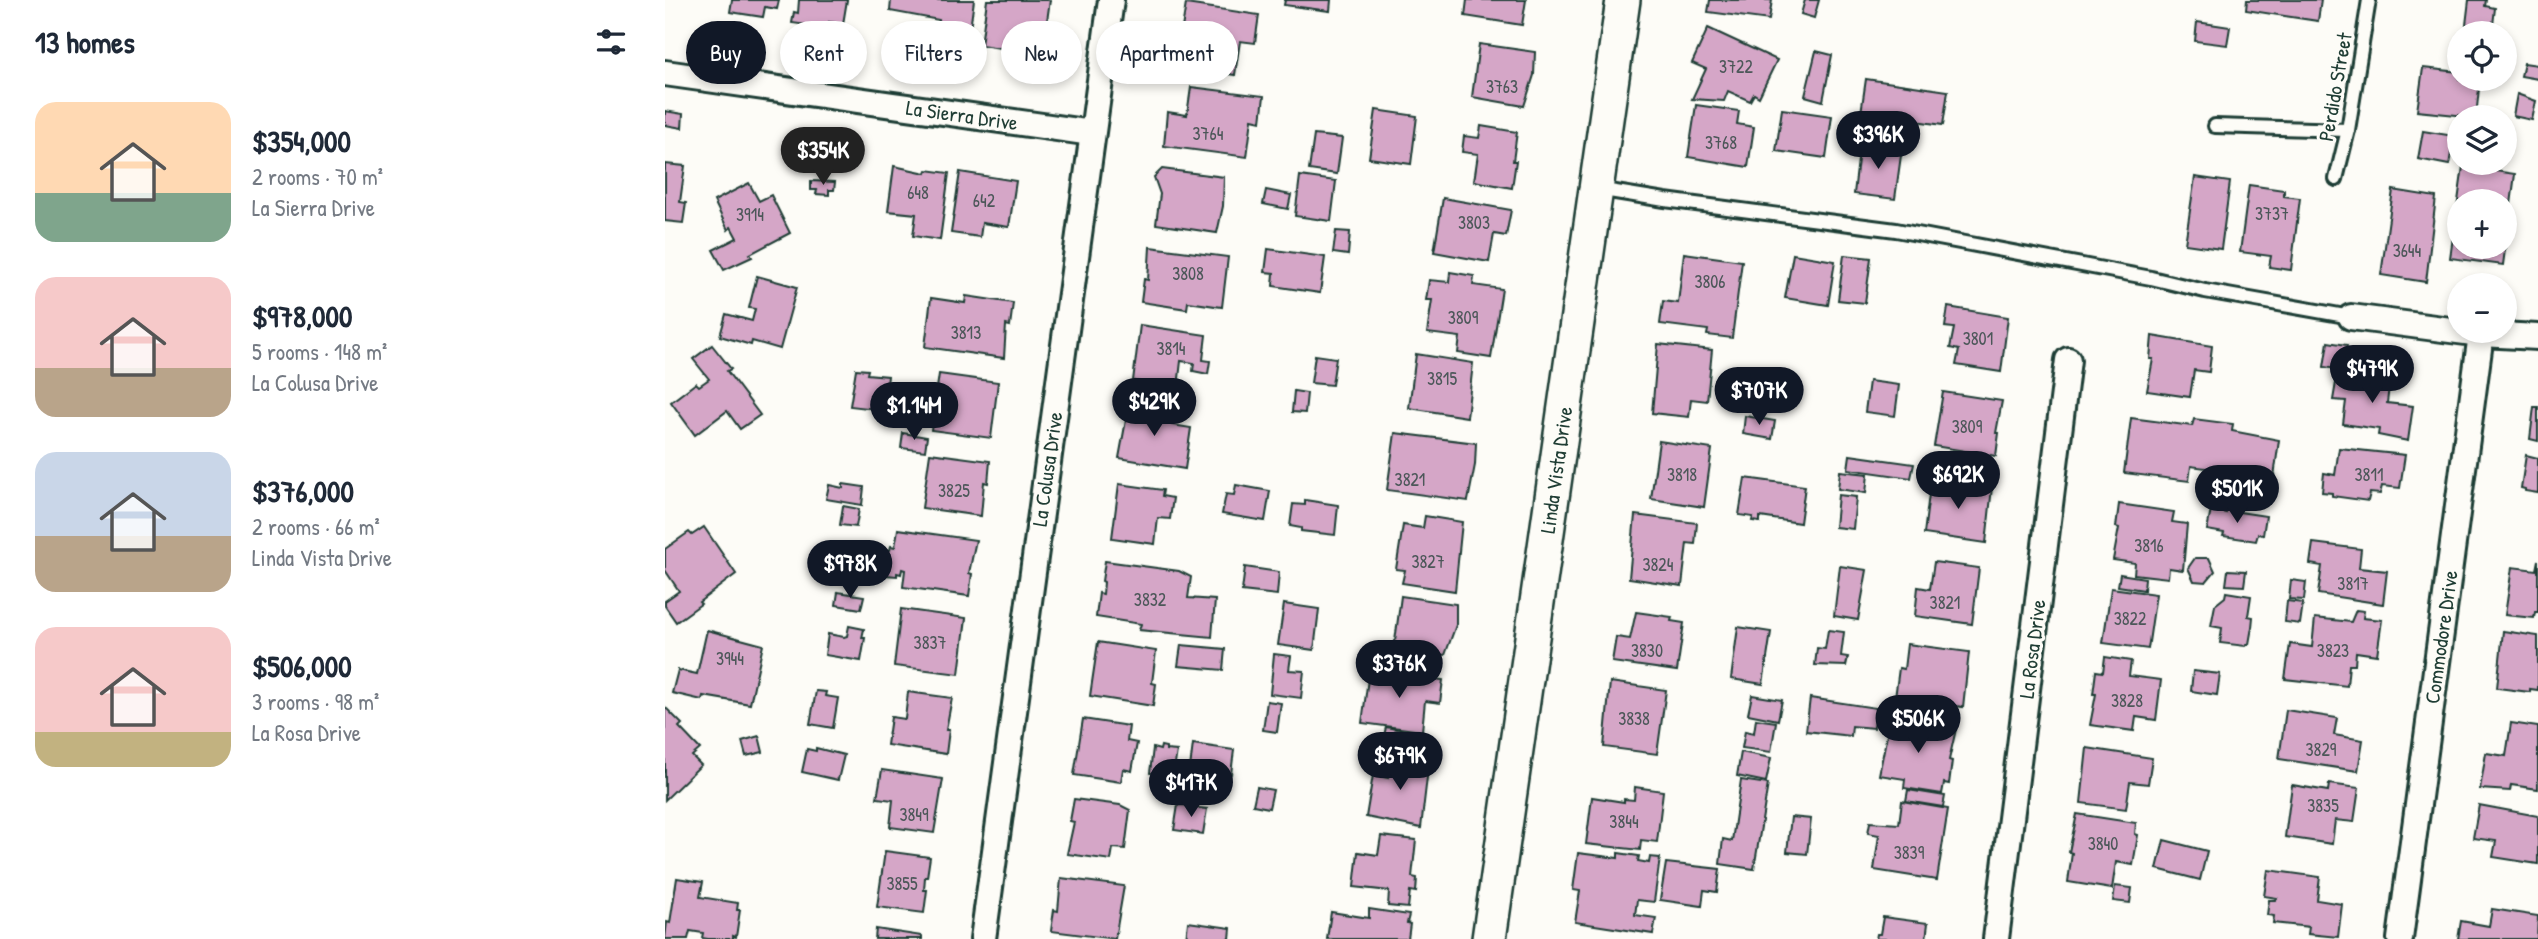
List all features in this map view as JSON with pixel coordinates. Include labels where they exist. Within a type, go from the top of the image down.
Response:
[{"type":"main road","name":"Linda Vista Drive","points":[[1489,939],[1623,0]]},
{"type":"street","name":"La Colusa Drive","points":[[983,939],[1111,0]]},
{"type":"street","name":"La Sierra Drive","points":[[665,73],[1092,133]]},
{"type":"street","points":[[2351,317],[2447,330]]},
{"type":"street","points":[[2517,336],[2538,337]]},
{"type":"street","name":"Commodore Drive","points":[[2400,939],[2480,343]]},
{"type":"street","name":"La Rosa Drive","points":[[1996,939],[2069,360]]},
{"type":"lane","name":"Perdido Street","points":[[2336,180],[2349,130],[2369,0]]},
{"type":"lane","points":[[2215,126],[2349,130]]},
{"type":"lane","points":[[1597,189],[1896,230],[2351,317]]},
{"type":"building","points":[[732,0],[779,0],[777,9],[765,7],[763,17],[730,12]]},
{"type":"building","points":[[799,0],[847,0],[844,21],[792,21],[794,12],[798,13]]},
{"type":"building","points":[[891,0],[974,0],[971,21],[939,21],[890,11]]},
{"type":"building","points":[[987,0],[1050,0],[1047,21],[1001,21],[1001,48],[987,46],[987,21],[984,21]]},
{"type":"building","points":[[1285,0],[1331,0],[1330,11],[1284,5]]},
{"type":"building","points":[[1467,0],[1526,0],[1522,25],[1465,16]]},
{"type":"building","points":[[1710,0],[1772,0],[1769,20],[1708,12]]},
{"type":"building","points":[[1805,0],[1819,0],[1814,18],[1801,14]]},
{"type":"building","points":[[2247,0],[2321,0],[2318,21],[2246,10]]},
{"type":"building","points":[[2469,0],[2486,0],[2485,6],[2495,8],[2493,21],[2466,21]]},
{"type":"building","points":[[1186,4],[1259,15],[1255,43],[1240,41],[1238,55],[1238,21],[1183,21]]},
{"type":"building","points":[[2197,22],[2230,27],[2227,45],[2195,41]]},
{"type":"building","points":[[1708,28],[1777,60],[1759,97],[1754,94],[1750,101],[1728,91],[1724,101],[1692,99],[1706,69],[1692,63]]},
{"type":"building","points":[[1479,44],[1535,52],[1534,75],[1524,106],[1472,97]]},
{"type":"building","points":[[1816,51],[1832,55],[1823,101],[1805,96]]},
{"type":"building","points":[[2524,63],[2538,65],[2538,79],[2521,76]]},
{"type":"building","points":[[2423,68],[2447,71],[2447,91],[2479,91],[2477,105],[2447,105],[2447,114],[2417,111]]},
{"type":"building","points":[[1866,79],[1948,91],[1943,125],[1861,113]]},
{"type":"building","points":[[1191,87],[1264,96],[1261,121],[1252,119],[1247,157],[1164,146],[1167,112],[1187,115]]},
{"type":"building","points":[[2517,94],[2536,101],[2532,120],[2517,117]]},
{"type":"building","points":[[1696,105],[1739,111],[1737,124],[1754,127],[1748,167],[1688,157]]},
{"type":"building","points":[[1782,109],[1832,116],[1826,158],[1776,151]]},
{"type":"building","points":[[1376,110],[1417,116],[1411,164],[1369,158]]},
{"type":"building","points":[[665,111],[683,114],[682,128],[665,125]]},
{"type":"building","points":[[1481,126],[1517,132],[1512,188],[1474,181],[1478,154],[1462,152],[1464,136],[1479,138]]},
{"type":"building","points":[[2423,131],[2447,135],[2447,165],[2418,159]]},
{"type":"building","points":[[1314,135],[1342,138],[1337,174],[1309,170]]},
{"type":"building","points":[[1860,142],[1902,148],[1895,199],[1854,194]]},
{"type":"building","points":[[665,164],[685,166],[680,202],[686,203],[683,223],[665,221]]},
{"type":"building","points":[[894,166],[926,173],[927,170],[949,173],[940,240],[913,236],[916,214],[888,211]]},
{"type":"building","points":[[1162,169],[1224,177],[1223,206],[1217,233],[1156,224],[1160,194],[1154,177]]},
{"type":"building","points":[[960,172],[1016,181],[1009,227],[982,223],[980,237],[951,233]]},
{"type":"building","points":[[2462,175],[2515,175],[2513,189],[2460,189]]},
{"type":"building","points":[[1300,176],[1336,181],[1331,221],[1295,216]]},
{"type":"building","points":[[2195,177],[2230,182],[2221,249],[2185,244]]},
{"type":"building","points":[[811,181],[835,182],[834,190],[829,190],[829,195],[816,194],[817,190],[811,190]]},
{"type":"building","points":[[749,183],[759,201],[771,195],[790,233],[750,254],[752,257],[724,270],[713,250],[737,238],[731,227],[728,230],[714,201]]},
{"type":"building","points":[[2249,185],[2284,190],[2284,196],[2300,198],[2291,270],[2269,267],[2271,256],[2240,252]]},
{"type":"building","points":[[1266,190],[1291,195],[1288,209],[1263,204]]},
{"type":"building","points":[[2393,190],[2436,197],[2426,282],[2381,275]]},
{"type":"building","points":[[1443,198],[1511,210],[1506,236],[1494,234],[1489,262],[1434,252]]},
{"type":"building","points":[[1336,231],[1350,232],[1348,255],[1333,253]]},
{"type":"building","points":[[1150,247],[1228,257],[1222,307],[1188,302],[1187,309],[1141,302],[1144,279],[1148,280]]},
{"type":"building","points":[[1268,249],[1325,257],[1320,293],[1273,286],[1274,273],[1265,272]]},
{"type":"building","points":[[1684,253],[1742,261],[1732,338],[1707,335],[1708,330],[1660,324],[1663,301],[1678,303]]},
{"type":"building","points":[[1793,254],[1835,261],[1828,305],[1785,298]]},
{"type":"building","points":[[1844,255],[1871,258],[1865,303],[1838,300]]},
{"type":"building","points":[[2458,259],[2504,259],[2503,265]]},
{"type":"building","points":[[1450,272],[1474,276],[1473,285],[1502,289],[1491,358],[1458,353],[1460,337],[1427,333],[1432,300],[1426,300],[1429,280],[1449,282]]},
{"type":"building","points":[[757,276],[797,287],[780,349],[752,341],[751,345],[720,336],[726,314],[752,321],[755,309],[749,308]]},
{"type":"building","points":[[966,296],[1013,303],[1010,326],[1006,325],[1004,358],[925,347],[931,298],[965,303]]},
{"type":"building","points":[[1948,307],[2008,317],[2001,372],[1956,365],[1959,350],[1950,348],[1954,328],[1945,327]]},
{"type":"building","points":[[1140,325],[1206,335],[1203,360],[1210,361],[1208,374],[1193,371],[1194,363],[1181,361],[1178,387],[1133,381]]},
{"type":"building","points":[[2152,336],[2212,346],[2209,372],[2194,370],[2190,397],[2147,391],[2153,359],[2150,359]]},
{"type":"building","points":[[2328,342],[2347,345],[2343,370],[2324,367]]},
{"type":"building","points":[[1658,344],[1712,350],[1707,401],[1691,399],[1689,417],[1652,413]]},
{"type":"building","points":[[712,345],[731,369],[727,371],[760,415],[740,429],[727,411],[695,435],[671,402],[696,383],[699,386],[709,379],[693,359]]},
{"type":"building","points":[[1416,354],[1473,363],[1467,417],[1409,408]]},
{"type":"building","points":[[1315,355],[1336,358],[1332,385],[1311,383]]},
{"type":"building","points":[[856,369],[868,370],[867,374],[888,376],[884,410],[850,406]]},
{"type":"building","points":[[2338,371],[2390,378],[2387,403],[2413,406],[2408,441],[2378,435],[2379,429],[2343,424],[2346,401],[2333,400]]},
{"type":"building","points":[[939,374],[998,382],[991,438],[931,430]]},
{"type":"building","points":[[1869,381],[1899,385],[1895,416],[1865,412]]},
{"type":"building","points":[[1294,391],[1307,393],[1305,413],[1292,412]]},
{"type":"building","points":[[1943,392],[2002,401],[1996,433],[1999,433],[1996,456],[1934,446]]},
{"type":"building","points":[[1129,404],[1174,411],[1172,425],[1191,428],[1185,469],[1119,458]]},
{"type":"building","points":[[2534,407],[2538,407],[2538,441],[2530,439]]},
{"type":"building","points":[[1745,416],[1775,421],[1772,439],[1743,434]]},
{"type":"building","points":[[2131,418],[2192,426],[2194,419],[2233,424],[2232,431],[2279,440],[2274,477],[2191,466],[2189,481],[2124,473]]},
{"type":"building","points":[[903,433],[927,437],[925,451],[901,448]]},
{"type":"building","points":[[1395,433],[1476,443],[1468,501],[1387,490]]},
{"type":"building","points":[[1659,441],[1712,449],[1704,507],[1651,499]]},
{"type":"building","points":[[2339,448],[2405,455],[2400,488],[2382,486],[2380,494],[2370,493],[2368,501],[2322,492],[2324,473],[2335,475]]},
{"type":"building","points":[[930,453],[990,461],[988,483],[984,482],[981,516],[922,508]]},
{"type":"building","points":[[1850,455],[1914,464],[1911,478],[1848,469]]},
{"type":"building","points":[[2526,455],[2538,458],[2538,493],[2521,488]]},
{"type":"building","points":[[1840,471],[1868,474],[1866,493],[1838,489]]},
{"type":"building","points":[[1745,478],[1805,486],[1800,523],[1760,517],[1760,522],[1752,521],[1753,517],[1739,515]]},
{"type":"building","points":[[1931,478],[1992,487],[1986,543],[1924,534]]},
{"type":"building","points":[[843,484],[864,487],[862,505],[826,499],[829,485],[843,488]]},
{"type":"building","points":[[1119,484],[1163,490],[1162,496],[1173,498],[1170,519],[1158,518],[1155,544],[1112,538]]},
{"type":"building","points":[[1236,485],[1270,491],[1265,521],[1222,514],[1226,494],[1234,495]]},
{"type":"building","points":[[1838,495],[1856,497],[1853,529],[1835,527]]},
{"type":"building","points":[[1305,500],[1338,505],[1335,535],[1301,531],[1301,528],[1290,526],[1293,504],[1305,505]]},
{"type":"building","points":[[2119,504],[2174,512],[2172,522],[2187,524],[2183,570],[2169,568],[2168,578],[2134,574],[2135,563],[2113,560],[2119,528],[2116,527]]},
{"type":"building","points":[[843,506],[859,509],[856,527],[840,525]]},
{"type":"building","points":[[2211,510],[2266,516],[2263,535],[2258,534],[2256,541],[2223,536],[2224,533],[2207,530]]},
{"type":"building","points":[[1635,515],[1697,523],[1695,544],[1687,543],[1682,586],[1629,578]]},
{"type":"building","points":[[1425,516],[1462,522],[1455,591],[1402,583],[1405,570],[1396,569],[1403,525],[1423,528]]},
{"type":"building","points":[[704,527],[736,574],[676,622],[665,606],[665,601],[679,591],[665,570],[665,549],[689,532],[692,535]]},
{"type":"building","points":[[898,529],[976,540],[969,573],[972,574],[969,596],[903,587],[905,570],[902,569],[897,576],[886,575],[887,572],[882,571],[885,550],[890,550],[891,546],[895,547]]},
{"type":"building","points":[[2313,543],[2361,549],[2359,568],[2387,571],[2383,604],[2318,594],[2322,566],[2310,564]]},
{"type":"building","points":[[2195,558],[2209,558],[2215,571],[2206,582],[2194,581],[2188,568]]},
{"type":"building","points":[[2538,560],[2538,612],[2535,612],[2534,618],[2505,615],[2512,567],[2536,570]]},
{"type":"building","points":[[1105,561],[1179,571],[1191,577],[1188,598],[1215,600],[1212,637],[1139,630],[1141,624],[1096,617],[1099,593],[1103,594]]},
{"type":"building","points":[[1934,562],[1979,568],[1972,624],[1915,616],[1918,587],[1930,589]]},
{"type":"building","points":[[1840,566],[1867,570],[1858,620],[1834,616]]},
{"type":"building","points":[[1245,567],[1279,572],[1277,595],[1242,591]]},
{"type":"building","points":[[2228,570],[2246,571],[2244,586],[2226,585]]},
{"type":"building","points":[[2120,574],[2145,578],[2144,590],[2118,586]]},
{"type":"building","points":[[2291,580],[2306,582],[2304,600],[2289,599]]},
{"type":"building","points":[[2111,588],[2156,594],[2148,649],[2103,643]]},
{"type":"building","points":[[838,592],[864,596],[861,609],[836,605]]},
{"type":"building","points":[[2226,592],[2251,596],[2248,616],[2253,617],[2252,627],[2249,644],[2245,646],[2220,643],[2222,628],[2211,626],[2215,605],[2225,597]]},
{"type":"building","points":[[1401,596],[1456,604],[1456,625],[1445,655],[1394,649]]},
{"type":"building","points":[[2287,601],[2303,603],[2300,624],[2285,622]]},
{"type":"building","points":[[1284,604],[1319,609],[1314,650],[1278,645]]},
{"type":"building","points":[[901,609],[966,618],[959,674],[894,666]]},
{"type":"building","points":[[2356,610],[2364,611],[2363,618],[2382,620],[2377,655],[2356,652],[2355,665],[2349,665],[2347,686],[2285,679],[2290,644],[2312,647],[2315,618],[2351,622]]},
{"type":"building","points":[[1636,612],[1672,617],[1671,621],[1684,623],[1677,671],[1612,662],[1616,637],[1630,639]]},
{"type":"building","points":[[849,626],[864,629],[861,661],[825,655],[828,634],[847,636]]},
{"type":"building","points":[[1738,627],[1771,632],[1763,684],[1731,679]]},
{"type":"building","points":[[707,630],[763,645],[750,704],[703,696],[702,700],[672,693],[678,670],[697,674]]},
{"type":"building","points":[[1828,630],[1844,632],[1841,656],[1848,657],[1846,666],[1815,665],[1817,648],[1825,649]]},
{"type":"building","points":[[2503,631],[2538,636],[2538,690],[2530,689],[2530,692],[2497,688]]},
{"type":"building","points":[[1098,642],[1156,651],[1152,683],[1156,684],[1153,706],[1090,696]]},
{"type":"building","points":[[1907,644],[1969,652],[1963,707],[1895,698],[1899,668],[1904,669]]},
{"type":"building","points":[[1181,645],[1225,649],[1223,670],[1178,666]]},
{"type":"building","points":[[1274,654],[1291,656],[1289,670],[1304,671],[1301,698],[1270,694]]},
{"type":"building","points":[[2105,657],[2131,661],[2129,676],[2161,680],[2156,720],[2136,717],[2134,731],[2090,725],[2096,694],[2093,694],[2096,671],[2103,672]]},
{"type":"building","points":[[1369,671],[1443,680],[1440,703],[1425,701],[1422,731],[1362,723]]},
{"type":"building","points":[[2193,671],[2220,674],[2217,695],[2191,691]]},
{"type":"building","points":[[1610,682],[1666,690],[1657,754],[1604,747]]},
{"type":"building","points":[[816,691],[838,698],[833,728],[810,724]]},
{"type":"building","points":[[908,692],[952,698],[946,730],[949,730],[946,754],[887,745],[891,717],[905,719]]},
{"type":"building","points":[[1752,695],[1782,700],[1778,720],[1748,714]]},
{"type":"building","points":[[1810,698],[1876,708],[1874,728],[1852,726],[1851,736],[1806,731]]},
{"type":"building","points":[[1267,701],[1281,703],[1277,732],[1263,730]]},
{"type":"building","points":[[665,707],[682,724],[679,727],[700,749],[692,756],[701,765],[665,800]]},
{"type":"building","points":[[2286,710],[2337,718],[2334,735],[2363,740],[2358,771],[2279,759]]},
{"type":"building","points":[[1083,719],[1129,726],[1127,741],[1137,743],[1132,771],[1123,769],[1121,782],[1074,775]]},
{"type":"building","points":[[1756,719],[1776,722],[1771,752],[1742,748],[1745,731],[1754,733]]},
{"type":"building","points":[[1890,719],[1956,729],[1949,760],[1952,761],[1949,784],[1944,783],[1942,794],[1904,788],[1905,779],[1879,775]]},
{"type":"building","points":[[2511,723],[2538,727],[2538,789],[2511,785],[2510,791],[2480,789],[2486,753],[2506,756]]},
{"type":"building","points":[[1386,727],[1411,732],[1409,745],[1383,740]]},
{"type":"building","points":[[759,736],[763,752],[746,756],[742,741]]},
{"type":"building","points":[[1193,744],[1234,750],[1231,774],[1190,768]]},
{"type":"building","points":[[1161,746],[1166,747],[1166,750],[1177,751],[1173,777],[1150,773],[1153,748],[1160,750]]},
{"type":"building","points":[[816,748],[844,755],[838,780],[802,772],[807,749],[816,751]]},
{"type":"building","points":[[2087,748],[2152,758],[2148,784],[2130,782],[2126,809],[2081,803]]},
{"type":"building","points":[[1741,752],[1771,758],[1766,782],[1737,776]]},
{"type":"building","points":[[1392,754],[1429,760],[1421,828],[1366,817],[1373,775],[1388,778]]},
{"type":"building","points":[[882,770],[943,779],[934,833],[890,827],[893,800],[877,798]]},
{"type":"building","points":[[1741,780],[1768,784],[1754,869],[1720,864],[1723,839],[1732,841]]},
{"type":"building","points":[[2329,784],[2359,788],[2354,822],[2335,820],[2332,844],[2285,837],[2292,785],[2328,791]]},
{"type":"building","points":[[1257,787],[1273,790],[1269,808],[1253,805]]},
{"type":"building","points":[[1635,787],[1663,791],[1657,842],[1641,840],[1640,850],[1586,844],[1592,797],[1624,802],[1624,799],[1634,800]]},
{"type":"building","points":[[1908,790],[1945,796],[1943,807],[1906,801]]},
{"type":"building","points":[[1074,799],[1120,805],[1130,810],[1125,849],[1113,848],[1111,860],[1067,854],[1074,822],[1070,821]]},
{"type":"building","points":[[1902,801],[1948,809],[1937,880],[1874,870],[1879,835],[1868,833],[1870,822],[1899,824]]},
{"type":"building","points":[[1178,805],[1207,809],[1203,834],[1174,830]]},
{"type":"building","points":[[2479,805],[2538,816],[2538,864],[2493,857],[2496,841],[2473,838]]},
{"type":"building","points":[[2077,814],[2136,823],[2135,834],[2138,835],[2133,865],[2116,862],[2112,889],[2068,882],[2072,853],[2069,852]]},
{"type":"building","points":[[1791,817],[1811,819],[1807,854],[1787,852]]},
{"type":"building","points":[[1381,836],[1416,840],[1412,877],[1417,878],[1416,892],[1410,891],[1408,908],[1388,906],[1389,891],[1354,887],[1358,852],[1378,855]]},
{"type":"building","points":[[2164,840],[2207,851],[2200,880],[2157,869]]},
{"type":"building","points":[[885,851],[930,857],[925,877],[924,890],[927,890],[924,913],[877,907]]},
{"type":"building","points":[[1578,853],[1618,858],[1618,853],[1639,856],[1638,861],[1649,863],[1650,857],[1660,858],[1654,902],[1637,900],[1635,915],[1656,918],[1653,934],[1575,922],[1580,891],[1573,890]]},
{"type":"building","points":[[1666,863],[1720,869],[1717,892],[1704,890],[1702,906],[1660,900]]},
{"type":"building","points":[[2268,870],[2320,877],[2317,900],[2342,904],[2338,937],[2308,934],[2309,927],[2273,923],[2274,916],[2267,915],[2269,900],[2277,898],[2264,896]]},
{"type":"building","points":[[677,878],[703,882],[700,897],[738,903],[737,910],[740,910],[736,937],[708,939],[702,938],[703,933],[690,931],[688,939],[665,939]]},
{"type":"building","points":[[1061,878],[1124,886],[1115,939],[1051,931],[1054,910],[1058,911]]},
{"type":"building","points":[[2115,886],[2132,888],[2130,903],[2113,901]]},
{"type":"building","points":[[1369,909],[1409,915],[1408,939],[1327,939],[1331,912],[1369,918]]},
{"type":"building","points":[[2492,909],[2538,916],[2537,939],[2458,939],[2461,921],[2489,926]]},
{"type":"building","points":[[1883,917],[1928,923],[1926,939],[1876,939],[1877,934],[1880,934]]},
{"type":"building","points":[[1188,922],[1231,928],[1230,939],[1186,939]]},
{"type":"building","points":[[876,929],[922,936],[922,939],[875,939]]}]
